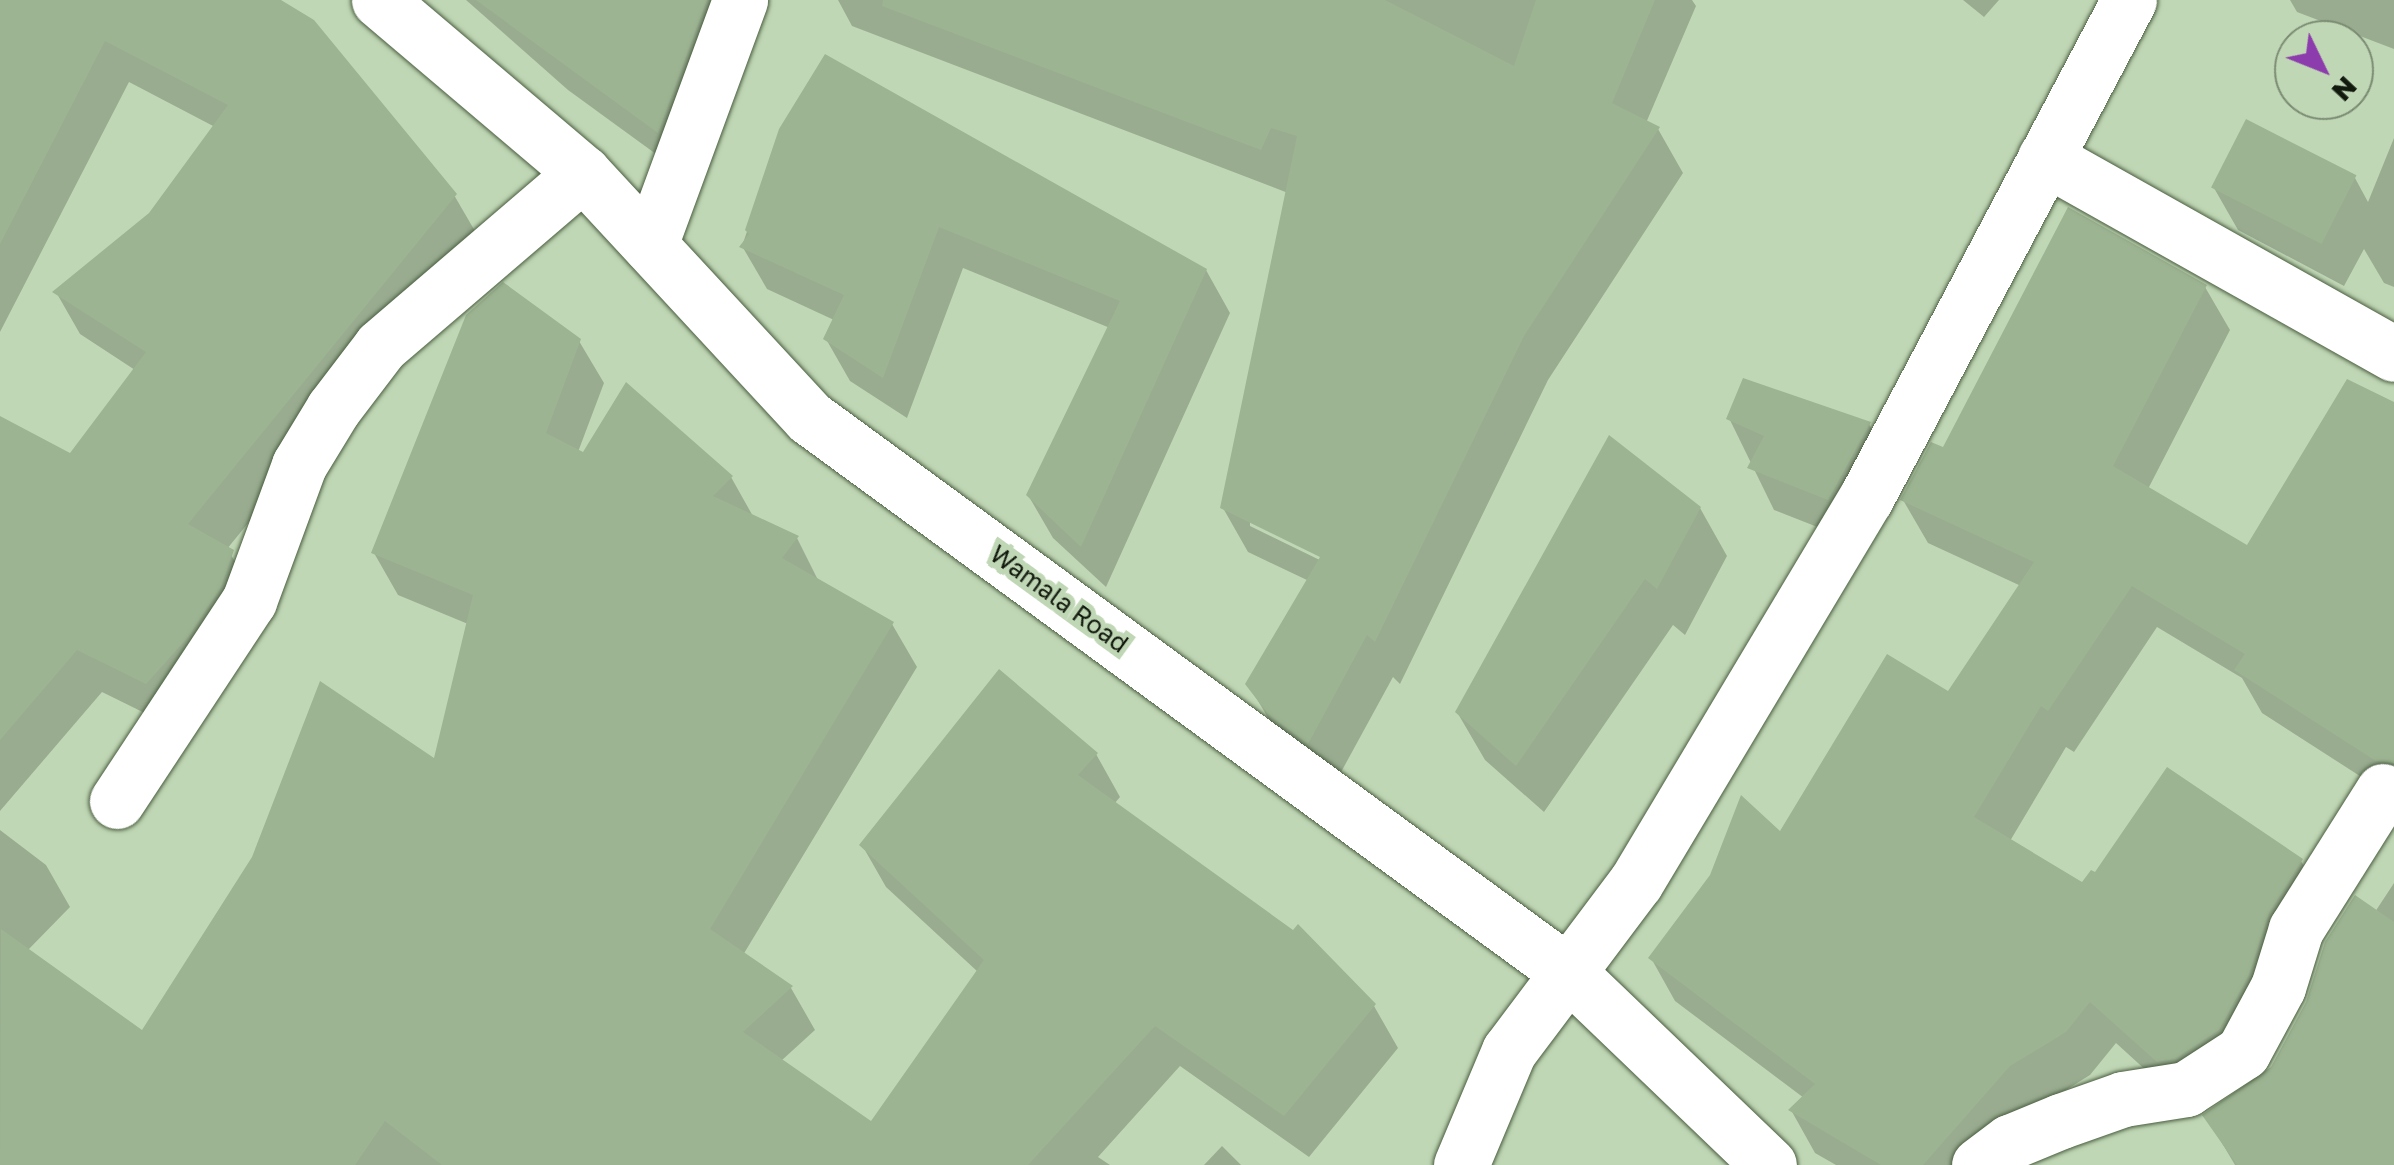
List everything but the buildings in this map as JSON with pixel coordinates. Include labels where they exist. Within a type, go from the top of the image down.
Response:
[{"type":"street","name":"Wamala Road","points":[[378,0],[583,173],[810,418],[1569,973],[1769,1165]]},
{"type":"street","points":[[650,244],[740,0]]},
{"type":"street","points":[[1462,1165],[1509,1051],[1636,882],[1866,498],[2129,0]]},
{"type":"street","points":[[2045,158],[2394,354]]},
{"type":"street","points":[[117,801],[249,602],[298,465],[333,409],[381,346],[583,173]]},
{"type":"street","points":[[1979,1165],[2010,1142],[2062,1121],[2123,1099],[2186,1089],[2243,1052],[2278,987],[2296,929],[2383,792]]}]
